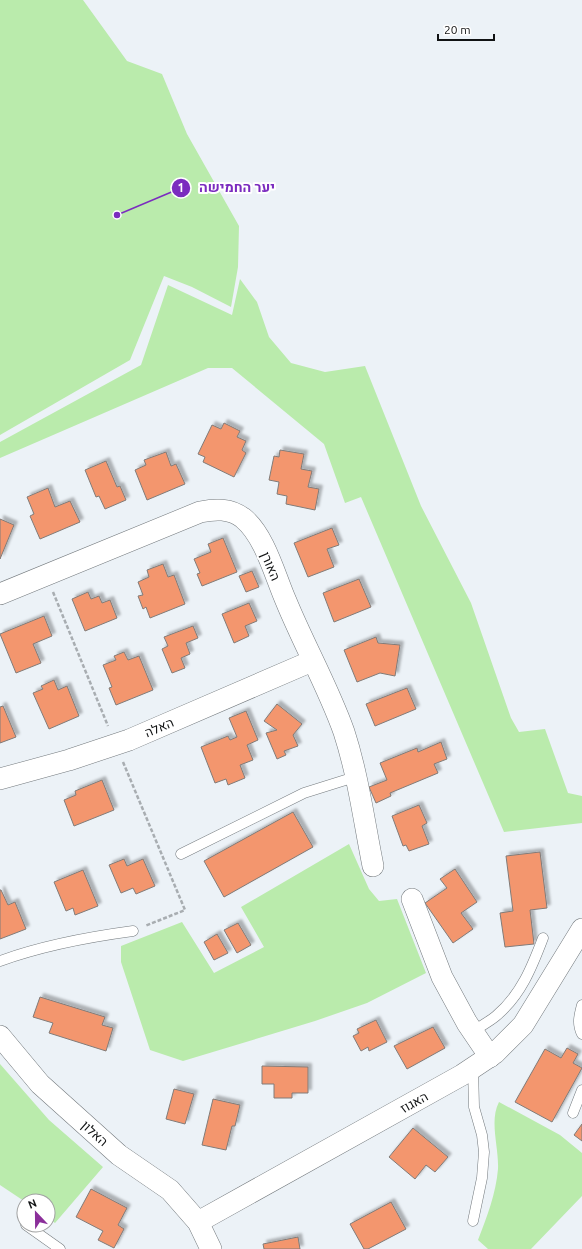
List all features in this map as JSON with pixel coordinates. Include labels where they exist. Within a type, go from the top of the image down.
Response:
[{"type":"street","name":"האורן","points":[[0,594],[200,512],[226,510],[242,517],[260,540],[312,661],[339,719],[355,777],[373,866]]},
{"type":"street","name":"האלה","points":[[0,779],[75,758],[129,740],[312,661]]},
{"type":"street","points":[[412,899],[442,977],[473,1032],[490,1057]]},
{"type":"street","name":"האגוז","points":[[198,1222],[473,1068],[490,1057],[510,1040],[523,1025],[582,929]]},
{"type":"street","name":"האלון","points":[[0,1036],[40,1084],[119,1155],[170,1190],[198,1222],[211,1249]]},
{"type":"lane","points":[[181,854],[304,793],[355,777]]},
{"type":"lane","points":[[0,961],[32,950],[65,942],[133,931]]},
{"type":"lane","points":[[473,1032],[495,1017],[516,994],[531,969],[543,938]]},
{"type":"lane","points":[[582,1005],[579,1017],[579,1027],[582,1034]]},
{"type":"lane","points":[[473,1068],[474,1107],[482,1135],[484,1152],[482,1178],[474,1221]]},
{"type":"lane","points":[[573,1113],[582,1090]]},
{"type":"lane","points":[[37,1233],[60,1249]]},
{"type":"path","points":[[133,931],[185,910]]},
{"type":"green space","points":[[0,0],[83,0],[127,61],[162,74],[187,134],[239,226],[238,267],[231,307],[192,287],[164,276],[130,360],[0,435]]},
{"type":"green space","points":[[240,279],[257,302],[269,337],[291,363],[325,372],[365,366],[421,506],[471,603],[511,718],[519,732],[545,729],[568,793],[582,796],[582,823],[504,832],[361,497],[345,503],[324,444],[232,368],[208,368],[0,458],[0,442],[141,365],[168,285],[232,315]]},
{"type":"green space","points":[[349,844],[369,889],[379,901],[397,899],[426,973],[367,1003],[315,1021],[183,1061],[150,1050],[121,962],[121,946],[182,922],[214,973],[264,947],[241,907]]},
{"type":"green space","points":[[0,1064],[49,1120],[103,1167],[56,1222],[56,1193],[16,1193],[16,1196],[0,1185]]},
{"type":"green space","points":[[499,1102],[560,1135],[582,1153],[582,1196],[531,1249],[488,1249],[478,1240],[491,1205],[497,1178],[498,1161],[495,1117]]},
{"type":"building","points":[[224,423],[240,431],[237,437],[246,441],[242,450],[246,453],[234,477],[203,462],[205,457],[198,454],[212,425],[221,429]]},
{"type":"building","points":[[280,450],[304,454],[301,469],[312,471],[308,487],[319,489],[315,510],[286,504],[287,496],[277,494],[279,482],[269,480],[274,456],[279,457]]},
{"type":"building","points":[[166,452],[171,466],[176,464],[185,484],[147,500],[135,470],[146,465],[144,460]]},
{"type":"building","points":[[106,461],[117,487],[120,486],[126,500],[105,509],[99,496],[96,497],[85,470]]},
{"type":"building","points":[[48,488],[55,507],[70,501],[80,522],[40,539],[30,516],[34,514],[27,497]]},
{"type":"building","points":[[0,519],[14,525],[0,559]]},
{"type":"building","points":[[332,528],[339,545],[327,549],[334,567],[308,577],[294,543]]},
{"type":"building","points":[[223,538],[237,572],[202,586],[197,574],[200,573],[194,559],[211,552],[208,544]]},
{"type":"building","points":[[163,564],[168,577],[174,575],[185,604],[150,618],[146,607],[143,609],[138,596],[143,595],[138,582],[149,577],[147,570]]},
{"type":"building","points":[[252,571],[259,587],[246,592],[239,576]]},
{"type":"building","points":[[359,579],[371,607],[334,622],[323,593]]},
{"type":"building","points":[[88,592],[91,599],[99,596],[102,603],[110,600],[117,618],[85,631],[72,599]]},
{"type":"building","points":[[249,603],[257,621],[245,626],[249,636],[234,643],[222,614]]},
{"type":"building","points":[[44,616],[52,636],[33,644],[41,663],[16,673],[0,634]]},
{"type":"building","points":[[193,626],[198,638],[186,643],[190,654],[181,658],[185,668],[172,673],[162,649],[168,646],[164,637]]},
{"type":"building","points":[[376,637],[378,643],[400,645],[395,676],[380,673],[357,682],[344,650]]},
{"type":"building","points":[[124,652],[128,660],[139,656],[153,690],[116,705],[109,688],[112,687],[103,665],[116,660],[114,656]]},
{"type":"building","points":[[54,680],[58,690],[67,686],[79,716],[49,729],[33,693],[43,689],[41,686]]},
{"type":"building","points":[[407,688],[416,709],[375,726],[366,704]]},
{"type":"building","points":[[277,704],[302,724],[293,735],[298,746],[284,751],[286,755],[277,759],[266,733],[277,730],[264,721]]},
{"type":"building","points":[[3,706],[16,737],[0,743],[0,707]]},
{"type":"building","points":[[246,711],[258,740],[247,745],[253,760],[240,765],[245,778],[228,785],[226,779],[215,783],[201,747],[228,736],[230,740],[237,737],[229,718]]},
{"type":"building","points":[[441,742],[447,759],[434,764],[438,773],[390,793],[391,796],[376,803],[369,787],[387,780],[380,763],[417,748],[418,752]]},
{"type":"building","points":[[102,780],[114,810],[74,826],[64,800],[76,795],[75,791]]},
{"type":"building","points":[[419,805],[427,823],[422,826],[429,844],[409,851],[406,845],[403,846],[392,816]]},
{"type":"building","points":[[293,812],[313,847],[224,897],[204,861]]},
{"type":"building","points":[[540,852],[547,908],[530,910],[534,944],[505,947],[500,913],[513,911],[506,856]]},
{"type":"building","points":[[124,859],[127,866],[143,859],[155,886],[136,894],[133,888],[121,893],[109,865]]},
{"type":"building","points":[[455,869],[477,902],[461,913],[473,929],[453,943],[425,903],[447,888],[440,879]]},
{"type":"building","points":[[83,870],[98,906],[75,915],[73,908],[66,911],[54,882]]},
{"type":"building","points":[[0,890],[8,905],[15,902],[26,929],[0,939]]},
{"type":"building","points":[[238,923],[251,945],[237,953],[224,930]]},
{"type":"building","points":[[217,934],[228,953],[214,960],[204,942]]},
{"type":"building","points":[[40,997],[105,1017],[102,1025],[113,1028],[106,1051],[49,1033],[53,1023],[33,1017]]},
{"type":"building","points":[[376,1020],[387,1042],[369,1051],[368,1047],[361,1051],[353,1036],[359,1033],[357,1029]]},
{"type":"building","points":[[433,1027],[445,1048],[407,1069],[394,1046]]},
{"type":"building","points":[[567,1048],[578,1054],[573,1063],[582,1068],[552,1122],[515,1102],[545,1049],[561,1058]]},
{"type":"building","points":[[262,1066],[308,1067],[308,1093],[292,1093],[292,1098],[274,1098],[274,1084],[262,1084]]},
{"type":"building","points":[[174,1089],[194,1094],[185,1124],[166,1119]]},
{"type":"building","points":[[213,1099],[240,1105],[235,1126],[232,1126],[226,1150],[202,1145]]},
{"type":"building","points":[[582,1124],[582,1141],[574,1135]]},
{"type":"building","points":[[413,1128],[448,1157],[435,1172],[426,1165],[415,1179],[389,1157]]},
{"type":"building","points":[[91,1189],[127,1208],[118,1225],[124,1229],[114,1248],[98,1240],[103,1231],[76,1217]]},
{"type":"building","points":[[391,1202],[406,1229],[368,1249],[364,1249],[350,1224]]},
{"type":"building","points":[[298,1237],[300,1249],[264,1249],[263,1244]]},
{"type":"place","name":"יער החמישה","points":[[117,215]]}]
